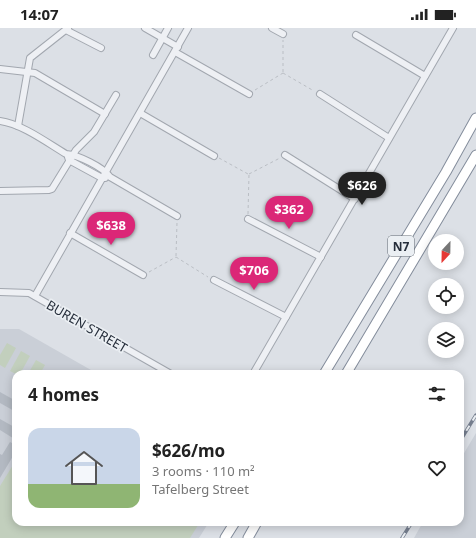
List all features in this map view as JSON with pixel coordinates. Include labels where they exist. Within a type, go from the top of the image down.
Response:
[{"type":"highway","name":"N7","points":[[326,370],[449,167],[476,118]]},
{"type":"highway","name":"N7","points":[[348,370],[476,155]]},
{"type":"highway","points":[[225,538],[232,526]]},
{"type":"highway","points":[[248,538],[255,526]]},
{"type":"street","points":[[145,28],[162,38],[176,50],[249,94]]},
{"type":"street","points":[[152,55],[168,28]]},
{"type":"street","points":[[35,296],[188,28]]},
{"type":"street","points":[[272,28],[283,34]]},
{"type":"street","points":[[255,370],[453,28]]},
{"type":"street","points":[[18,126],[28,62],[31,56],[67,29],[101,48]]},
{"type":"street","points":[[356,35],[425,76]]},
{"type":"street","points":[[0,69],[35,74],[105,114]]},
{"type":"street","points":[[320,94],[389,138]]},
{"type":"street","points":[[0,191],[49,190],[54,186],[71,157],[80,145],[94,132],[116,95]]},
{"type":"street","points":[[140,113],[214,156]]},
{"type":"street","points":[[0,121],[18,126],[71,157],[102,178],[110,177]]},
{"type":"street","points":[[285,155],[355,199]]},
{"type":"street","points":[[71,157],[106,171],[110,177],[177,216]]},
{"type":"street","points":[[248,219],[321,257]]},
{"type":"street","points":[[70,233],[144,274]]},
{"type":"street","points":[[214,280],[286,317]]},
{"type":"street","name":"BUREN STREET","points":[[0,292],[26,292],[35,296],[164,370]]},
{"type":"path","points":[[283,34],[283,73]]},
{"type":"path","points":[[249,94],[283,73]]},
{"type":"path","points":[[283,73],[320,94]]},
{"type":"path","points":[[248,174],[285,155]]},
{"type":"path","points":[[214,156],[248,174]]},
{"type":"path","points":[[248,174],[248,219]]},
{"type":"path","points":[[176,257],[177,216]]},
{"type":"path","points":[[144,274],[176,257]]},
{"type":"path","points":[[176,257],[214,280]]},
{"type":"shaded area","points":[[0,329],[19,329],[91,370],[12,370],[12,526],[206,526],[199,538],[0,538]]},
{"type":"shaded area","points":[[476,433],[476,538],[414,538],[421,526],[464,526],[464,453]]},
{"type":"green space","points":[[7,343],[16,348],[5,368],[0,365],[0,355]]},
{"type":"green space","points":[[21,351],[30,356],[22,370],[10,371]]},
{"type":"green space","points":[[36,360],[45,365],[42,370],[30,370]]},
{"type":"green space","points":[[12,467],[12,526],[198,526],[190,538],[0,538],[0,486]]},
{"type":"building","points":[[0,392],[12,399],[12,410],[0,403]]},
{"type":"building","points":[[0,419],[12,426],[12,438],[0,430]]},
{"type":"building","points":[[10,442],[12,443],[12,458],[0,478],[0,454],[2,455]]},
{"type":"railway","points":[[464,434],[476,415]]},
{"type":"railway","points":[[402,538],[410,526]]}]
